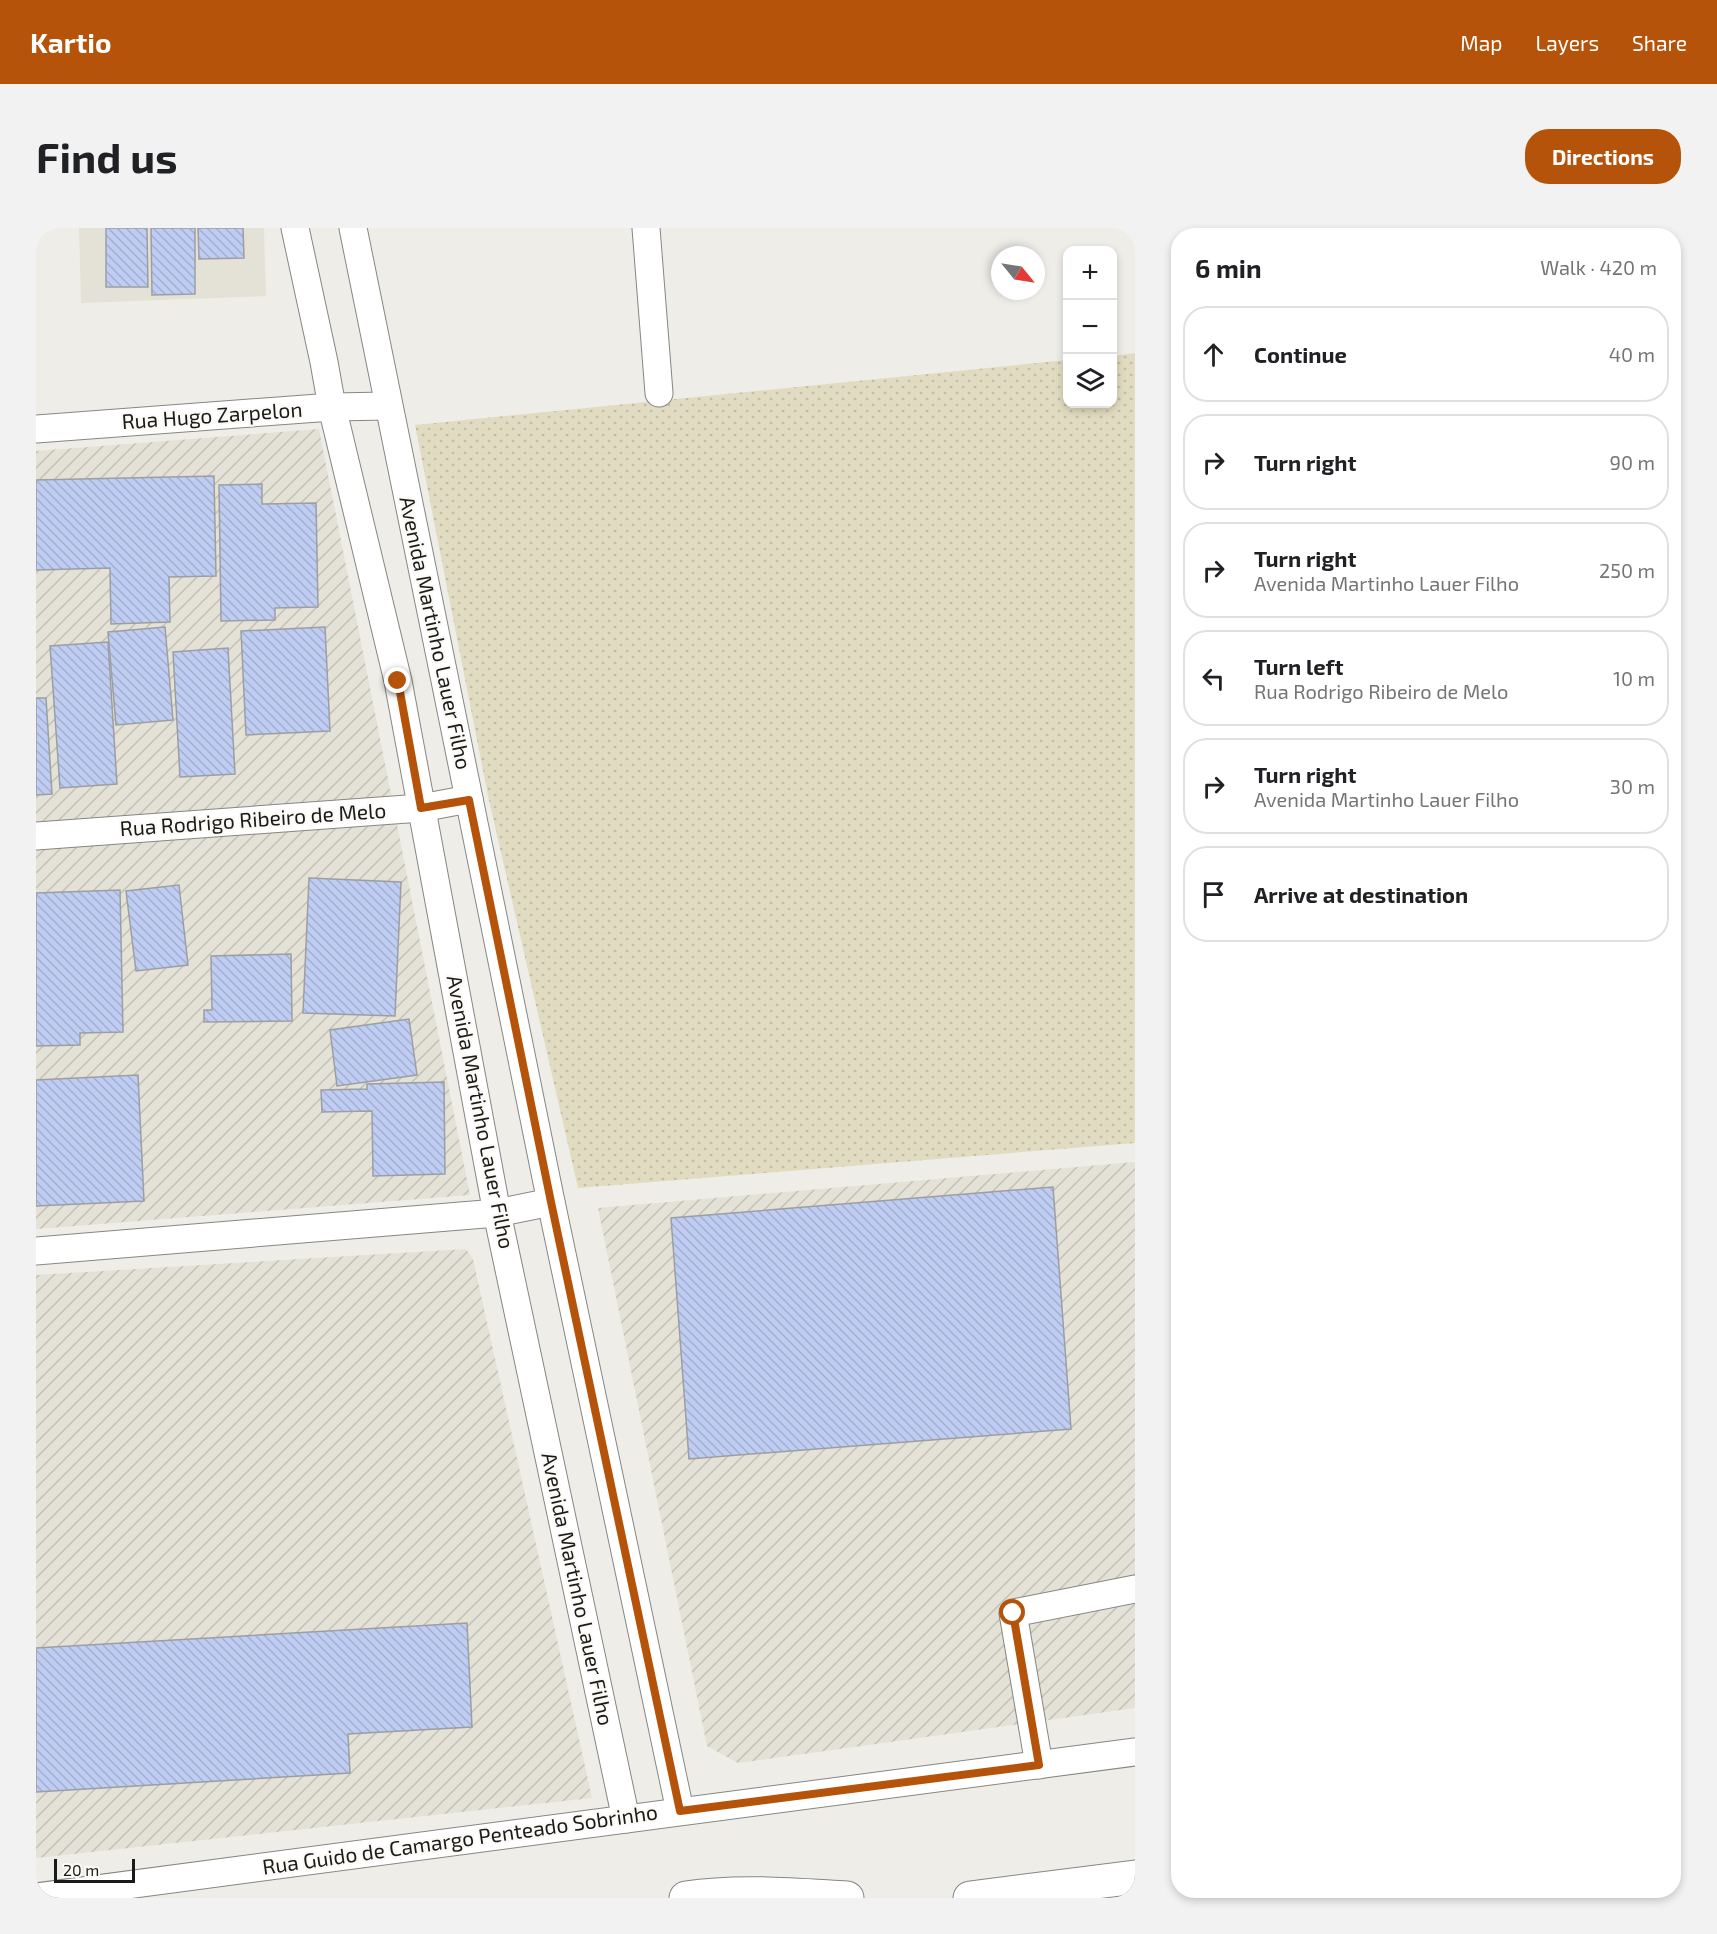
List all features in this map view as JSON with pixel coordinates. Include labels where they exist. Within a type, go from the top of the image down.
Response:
[{"type":"highway","points":[[970,1898],[1135,1877]]},
{"type":"highway","points":[[686,1898],[708,1894],[784,1894],[847,1898]]},
{"type":"street","name":"Avenida Martinho Lauer Filho","points":[[295,228],[332,407],[398,681],[498,1213],[626,1819]]},
{"type":"street","name":"Avenida Martinho Lauer Filho","points":[[353,228],[551,1202],[680,1811]]},
{"type":"street","points":[[646,228],[659,393]]},
{"type":"street","name":"Rua Hugo Zarpelon","points":[[36,429],[332,407],[388,406]]},
{"type":"street","name":"Rua Rodrigo Ribeiro de Melo","points":[[36,836],[421,808],[469,800]]},
{"type":"street","points":[[36,1251],[498,1213],[551,1202]]},
{"type":"street","points":[[1039,1765],[1013,1613],[1135,1589]]},
{"type":"street","name":"Rua Guido de Camargo Penteado Sobrinho","points":[[36,1897],[1135,1752]]},
{"type":"shaded area","points":[[79,228],[264,228],[266,296],[81,303]]},
{"type":"shaded area","points":[[1135,353],[1135,1143],[578,1188],[488,796],[415,425],[1063,360],[1063,408],[1117,408],[1117,355]]},
{"type":"shaded area","points":[[319,429],[470,1195],[36,1229],[36,451]]},
{"type":"shaded area","points":[[1135,1162],[1135,1708],[738,1763],[707,1746],[598,1208]]},
{"type":"shaded area","points":[[466,1249],[473,1259],[592,1798],[36,1858],[36,1275]]},
{"type":"building","points":[[106,228],[147,228],[148,287],[106,287]]},
{"type":"building","points":[[151,228],[195,228],[195,294],[152,295]]},
{"type":"building","points":[[198,228],[243,228],[244,258],[199,259]]},
{"type":"building","points":[[214,476],[216,576],[169,577],[170,622],[111,624],[110,568],[36,570],[36,480]]},
{"type":"building","points":[[262,484],[262,504],[316,503],[318,607],[275,608],[275,620],[221,621],[219,485]]},
{"type":"building","points":[[165,627],[173,720],[116,725],[108,632]]},
{"type":"building","points":[[325,627],[330,731],[246,735],[241,631]]},
{"type":"building","points":[[108,642],[117,784],[60,788],[50,646]]},
{"type":"building","points":[[228,648],[235,774],[180,777],[173,652]]},
{"type":"building","points":[[36,698],[46,698],[52,794],[36,795]]},
{"type":"building","points":[[309,878],[401,882],[395,1016],[303,1013]]},
{"type":"building","points":[[179,885],[188,965],[136,971],[126,891]]},
{"type":"building","points":[[120,890],[123,1032],[80,1033],[80,1045],[36,1046],[36,893]]},
{"type":"building","points":[[291,954],[292,1021],[204,1022],[204,1010],[212,1010],[211,956]]},
{"type":"building","points":[[409,1019],[417,1075],[337,1086],[330,1030]]},
{"type":"building","points":[[138,1075],[144,1201],[36,1206],[36,1080]]},
{"type":"building","points":[[444,1082],[445,1174],[373,1176],[372,1111],[322,1112],[321,1090],[367,1089],[367,1084]]},
{"type":"building","points":[[1053,1187],[1071,1429],[689,1459],[671,1218]]},
{"type":"building","points":[[467,1623],[472,1727],[348,1734],[350,1773],[36,1792],[36,1648]]},
{"type":"route","points":[[398,681],[421,808],[469,800],[551,1202],[680,1811],[1039,1765],[1013,1613]]}]
